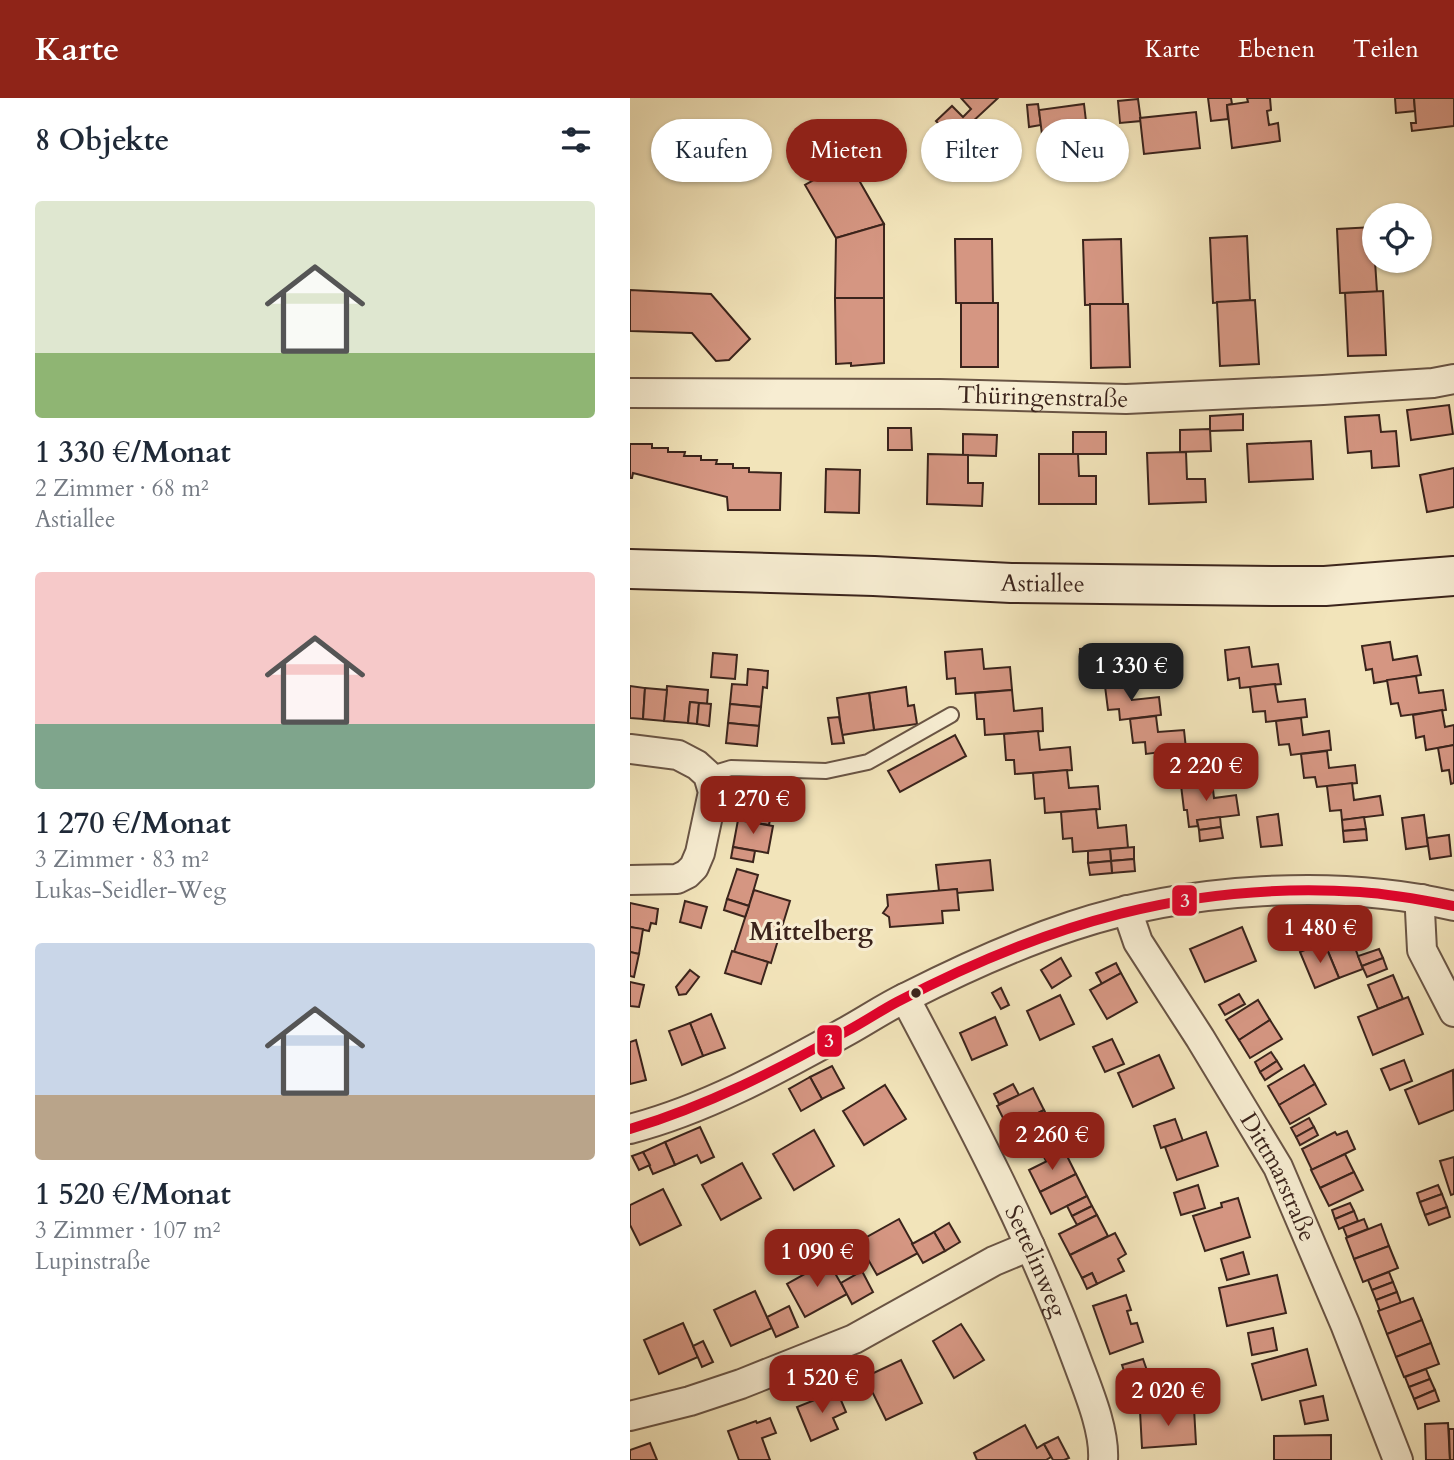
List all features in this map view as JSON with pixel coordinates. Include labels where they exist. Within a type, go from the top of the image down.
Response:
[{"type":"street","name":"Thüringenstraße","points":[[630,393],[940,394],[1126,399],[1323,390],[1454,380]]},
{"type":"street","name":"Astiallee","points":[[630,569],[1011,583],[1177,585],[1325,586],[1454,576]]},
{"type":"street","points":[[630,749],[678,755],[697,765],[708,775],[713,792],[700,853],[694,867],[677,879],[630,880]]},
{"type":"street","points":[[630,1129],[730,1093],[905,998],[1021,945],[1074,925],[1127,910],[1242,892],[1309,890],[1422,898],[1454,906]]},
{"type":"street","points":[[1422,898],[1422,950],[1454,1012]]},
{"type":"street","name":"Dittmarstraße","points":[[1127,910],[1138,942],[1278,1167],[1345,1324],[1398,1460]]},
{"type":"street","name":"Settelinweg","points":[[905,998],[966,1114],[1057,1306],[1102,1434],[1103,1460]]},
{"type":"street","points":[[630,1416],[690,1401],[741,1384],[854,1339],[994,1261],[1030,1246]]},
{"type":"lane","points":[[708,775],[731,768],[826,771],[868,762],[951,715]]},
{"type":"building","points":[[961,98],[998,98],[975,119],[938,119],[952,106],[963,117],[971,109]]},
{"type":"building","points":[[1208,98],[1231,98],[1232,104],[1227,105],[1228,119],[1211,121]]},
{"type":"building","points":[[1247,98],[1270,98],[1271,110],[1267,111],[1269,125],[1278,123],[1280,141],[1232,148],[1227,105],[1248,102]]},
{"type":"building","points":[[1395,98],[1414,98],[1415,111],[1396,113]]},
{"type":"building","points":[[1414,98],[1454,98],[1454,126],[1412,131],[1411,123],[1416,123]]},
{"type":"building","points":[[1138,99],[1141,121],[1129,122],[1129,119],[1120,119],[1118,101]]},
{"type":"building","points":[[1038,104],[1040,119],[1036,119],[1036,126],[1029,127],[1027,105]]},
{"type":"building","points":[[1084,104],[1086,119],[1040,119],[1039,110]]},
{"type":"building","points":[[1196,112],[1200,148],[1144,154],[1140,118]]},
{"type":"building","points":[[810,182],[860,182],[884,224],[836,238],[805,185]]},
{"type":"building","points":[[884,224],[884,298],[835,298],[836,238]]},
{"type":"building","points":[[1362,228],[1362,273],[1376,273],[1377,292],[1340,293],[1337,229]]},
{"type":"building","points":[[1247,236],[1250,300],[1213,303],[1210,238]]},
{"type":"building","points":[[955,239],[992,239],[993,303],[956,303]]},
{"type":"building","points":[[1121,239],[1123,304],[1085,305],[1083,240]]},
{"type":"building","points":[[630,290],[711,294],[750,339],[729,360],[716,361],[692,333],[630,331]]},
{"type":"building","points":[[1383,291],[1386,355],[1348,356],[1345,293]]},
{"type":"building","points":[[835,298],[884,298],[884,363],[851,366],[851,363],[836,364]]},
{"type":"building","points":[[1255,300],[1259,364],[1220,366],[1217,302]]},
{"type":"building","points":[[961,303],[998,303],[998,367],[961,367]]},
{"type":"building","points":[[1090,304],[1128,304],[1130,367],[1091,368]]},
{"type":"building","points":[[1449,405],[1453,434],[1411,440],[1407,410]]},
{"type":"building","points":[[1243,414],[1243,430],[1210,431],[1210,416]]},
{"type":"building","points":[[1379,415],[1381,432],[1396,431],[1399,466],[1372,468],[1371,451],[1348,453],[1345,417]]},
{"type":"building","points":[[888,428],[911,428],[912,450],[888,450]]},
{"type":"building","points":[[1210,429],[1211,451],[1180,452],[1180,430]]},
{"type":"building","points":[[1073,432],[1106,432],[1106,454],[1073,454]]},
{"type":"building","points":[[963,434],[997,435],[996,456],[963,455]]},
{"type":"building","points":[[1311,441],[1313,479],[1249,482],[1247,444]]},
{"type":"building","points":[[630,444],[652,444],[652,448],[668,448],[668,452],[685,452],[684,456],[717,460],[716,464],[749,468],[749,472],[781,473],[780,510],[728,510],[727,497],[633,473],[630,478]]},
{"type":"building","points":[[1186,452],[1187,479],[1205,479],[1206,502],[1149,504],[1147,453]]},
{"type":"building","points":[[928,454],[968,455],[968,483],[983,483],[982,506],[927,504]]},
{"type":"building","points":[[1039,454],[1078,454],[1079,476],[1096,476],[1096,504],[1039,504]]},
{"type":"building","points":[[1454,468],[1454,507],[1427,512],[1420,475]]},
{"type":"building","points":[[826,469],[860,470],[859,513],[825,512]]},
{"type":"building","points":[[1390,642],[1393,660],[1417,656],[1421,675],[1374,683],[1372,669],[1366,670],[1362,646]]},
{"type":"building","points":[[1105,647],[1107,664],[1134,661],[1136,683],[1096,687],[1094,676],[1083,678],[1080,649]]},
{"type":"building","points":[[1249,647],[1252,667],[1278,664],[1281,684],[1240,688],[1239,678],[1228,680],[1225,650]]},
{"type":"building","points":[[982,649],[984,669],[1010,667],[1012,690],[956,694],[955,678],[947,679],[945,652]]},
{"type":"building","points":[[713,653],[737,655],[735,679],[711,677]]},
{"type":"building","points":[[748,669],[768,671],[767,688],[763,687],[761,707],[730,704],[732,684],[747,685]]},
{"type":"building","points":[[1416,676],[1419,693],[1443,690],[1446,710],[1401,716],[1398,703],[1391,704],[1387,680]]},
{"type":"building","points":[[1130,683],[1132,700],[1159,697],[1161,715],[1120,720],[1119,709],[1108,710],[1105,686]]},
{"type":"building","points":[[1275,684],[1278,702],[1305,699],[1307,717],[1266,722],[1265,711],[1253,712],[1250,687]]},
{"type":"building","points":[[630,686],[645,688],[643,719],[630,718]]},
{"type":"building","points":[[667,686],[708,690],[707,704],[690,702],[688,723],[664,721]]},
{"type":"building","points":[[906,687],[908,706],[914,705],[917,724],[874,730],[869,693]]},
{"type":"building","points":[[645,688],[667,690],[664,721],[643,719]]},
{"type":"building","points":[[1012,690],[1014,711],[1042,708],[1043,731],[985,735],[984,719],[977,719],[975,693]]},
{"type":"building","points":[[869,693],[874,730],[842,735],[837,698]]},
{"type":"building","points":[[690,702],[699,703],[697,724],[688,723]]},
{"type":"building","points":[[699,703],[711,704],[709,726],[697,724]]},
{"type":"building","points":[[730,704],[761,707],[759,726],[728,723]]},
{"type":"building","points":[[1442,710],[1445,727],[1454,725],[1454,745],[1426,750],[1424,736],[1416,738],[1413,715]]},
{"type":"building","points":[[1156,716],[1158,732],[1184,730],[1186,749],[1146,754],[1145,742],[1133,743],[1130,719]]},
{"type":"building","points":[[839,717],[844,743],[832,744],[828,718]]},
{"type":"building","points":[[1301,718],[1303,735],[1329,731],[1331,750],[1291,755],[1289,744],[1279,745],[1276,721]]},
{"type":"building","points":[[728,723],[759,726],[757,746],[726,743]]},
{"type":"building","points":[[1038,731],[1040,750],[1070,747],[1072,770],[1015,774],[1014,760],[1006,760],[1004,734]]},
{"type":"building","points":[[955,735],[966,756],[900,792],[888,771]]},
{"type":"building","points":[[1454,745],[1454,783],[1451,784],[1449,770],[1442,771],[1438,748]]},
{"type":"building","points":[[1182,749],[1184,766],[1210,763],[1212,781],[1172,786],[1171,775],[1159,776],[1156,752]]},
{"type":"building","points":[[1327,751],[1329,768],[1355,765],[1357,783],[1317,787],[1315,777],[1304,778],[1301,754]]},
{"type":"building","points":[[1067,770],[1069,788],[1098,786],[1100,809],[1045,813],[1044,798],[1035,799],[1033,773]]},
{"type":"building","points":[[746,781],[776,786],[774,798],[744,792]]},
{"type":"building","points":[[1212,781],[1214,798],[1236,795],[1239,815],[1197,820],[1198,826],[1189,827],[1181,785]]},
{"type":"building","points":[[1352,783],[1354,800],[1380,796],[1383,815],[1342,820],[1341,810],[1330,811],[1327,786]]},
{"type":"building","points":[[739,791],[774,798],[769,825],[734,819]]},
{"type":"building","points":[[1096,809],[1098,828],[1126,825],[1128,848],[1073,852],[1072,838],[1063,839],[1061,812]]},
{"type":"building","points":[[1278,814],[1282,845],[1261,847],[1257,817]]},
{"type":"building","points":[[1424,815],[1428,846],[1406,849],[1402,818]]},
{"type":"building","points":[[1220,817],[1221,827],[1199,830],[1197,820]]},
{"type":"building","points":[[1364,817],[1366,829],[1343,831],[1342,820]]},
{"type":"building","points":[[738,820],[773,826],[768,853],[733,847]]},
{"type":"building","points":[[1221,827],[1223,838],[1200,841],[1199,830]]},
{"type":"building","points":[[1366,829],[1367,840],[1344,842],[1343,831]]},
{"type":"building","points":[[1449,835],[1451,856],[1430,859],[1427,838]]},
{"type":"building","points":[[733,847],[755,851],[753,862],[731,858]]},
{"type":"building","points":[[1134,847],[1134,859],[1111,861],[1110,849]]},
{"type":"building","points":[[1110,849],[1111,861],[1088,863],[1088,851]]},
{"type":"building","points":[[1134,859],[1135,871],[1112,873],[1111,861]]},
{"type":"building","points":[[990,860],[993,890],[957,893],[957,889],[939,891],[936,865]]},
{"type":"building","points":[[1111,861],[1112,873],[1090,875],[1088,863]]},
{"type":"building","points":[[737,869],[758,875],[749,906],[727,899]]},
{"type":"building","points":[[957,889],[959,910],[942,911],[943,923],[890,927],[889,917],[883,913],[888,906],[887,895]]},
{"type":"building","points":[[754,890],[790,901],[771,963],[734,952]]},
{"type":"building","points":[[727,899],[749,906],[745,917],[724,910]]},
{"type":"building","points":[[685,901],[707,907],[701,928],[680,922]]},
{"type":"building","points":[[630,903],[658,909],[656,924],[651,923],[649,931],[630,927]]},
{"type":"building","points":[[630,927],[643,929],[639,954],[630,952]]},
{"type":"building","points":[[1242,927],[1256,961],[1205,982],[1190,949]]},
{"type":"building","points":[[1349,932],[1363,969],[1339,978],[1324,942]]},
{"type":"building","points":[[1324,942],[1339,978],[1315,988],[1300,952]]},
{"type":"building","points":[[1379,949],[1383,958],[1362,966],[1358,956]]},
{"type":"building","points":[[732,951],[768,962],[761,984],[725,973]]},
{"type":"building","points":[[630,952],[639,954],[634,977],[630,976]]},
{"type":"building","points":[[1061,958],[1071,976],[1052,988],[1041,970]]},
{"type":"building","points":[[1383,958],[1387,969],[1367,977],[1362,966]]},
{"type":"building","points":[[1116,963],[1121,973],[1102,984],[1096,973]]},
{"type":"building","points":[[690,970],[699,977],[686,994],[679,995],[676,987]]},
{"type":"building","points":[[1121,973],[1137,1002],[1107,1019],[1090,990]]},
{"type":"building","points":[[1393,975],[1403,999],[1378,1009],[1368,985]]},
{"type":"building","points":[[630,982],[644,985],[639,1007],[630,1006]]},
{"type":"building","points":[[1001,988],[1009,1005],[1001,1009],[992,993]]},
{"type":"building","points":[[1239,994],[1245,1004],[1225,1015],[1219,1005]]},
{"type":"building","points":[[1060,995],[1074,1024],[1040,1040],[1027,1011]]},
{"type":"building","points":[[1408,997],[1423,1034],[1373,1055],[1358,1017]]},
{"type":"building","points":[[1258,1000],[1270,1020],[1239,1040],[1226,1020]]},
{"type":"building","points":[[711,1014],[725,1048],[703,1056],[690,1023]]},
{"type":"building","points":[[995,1017],[1007,1045],[972,1060],[960,1033]]},
{"type":"building","points":[[1270,1020],[1282,1039],[1250,1058],[1239,1040]]},
{"type":"building","points":[[690,1023],[703,1056],[682,1065],[669,1031]]},
{"type":"building","points":[[1112,1039],[1124,1064],[1105,1072],[1093,1047]]},
{"type":"building","points":[[636,1040],[646,1080],[630,1084],[630,1042]]},
{"type":"building","points":[[1271,1052],[1277,1061],[1260,1072],[1255,1062]]},
{"type":"building","points":[[1159,1055],[1174,1088],[1133,1107],[1118,1073]]},
{"type":"building","points":[[1404,1060],[1412,1081],[1390,1090],[1381,1069]]},
{"type":"building","points":[[1277,1061],[1282,1069],[1265,1080],[1260,1072]]},
{"type":"building","points":[[1304,1065],[1315,1084],[1279,1105],[1268,1086]]},
{"type":"building","points":[[832,1066],[844,1088],[822,1099],[810,1077]]},
{"type":"building","points":[[1453,1070],[1454,1110],[1419,1124],[1405,1090]]},
{"type":"building","points":[[810,1077],[822,1099],[801,1111],[789,1089]]},
{"type":"building","points":[[1013,1084],[1019,1095],[999,1104],[994,1094]]},
{"type":"building","points":[[1315,1084],[1326,1104],[1290,1124],[1279,1105]]},
{"type":"building","points":[[885,1085],[906,1119],[864,1145],[843,1111]]},
{"type":"building","points":[[1033,1088],[1044,1110],[1008,1128],[997,1106]]},
{"type":"building","points":[[1044,1110],[1055,1132],[1019,1150],[1008,1128]]},
{"type":"building","points":[[1309,1118],[1314,1127],[1296,1137],[1291,1128]]},
{"type":"building","points":[[1175,1119],[1183,1141],[1161,1148],[1154,1126]]},
{"type":"building","points":[[700,1127],[714,1157],[701,1163],[697,1155],[675,1165],[665,1142]]},
{"type":"building","points":[[1314,1127],[1318,1135],[1300,1145],[1296,1137]]},
{"type":"building","points":[[814,1130],[834,1166],[794,1190],[773,1154]]},
{"type":"building","points":[[1347,1131],[1355,1149],[1312,1170],[1302,1149],[1335,1132],[1337,1135]]},
{"type":"building","points":[[1055,1132],[1060,1141],[1041,1151],[1036,1142]]},
{"type":"building","points":[[1206,1132],[1218,1166],[1177,1180],[1165,1147]]},
{"type":"building","points":[[1060,1141],[1065,1152],[1046,1161],[1041,1151]]},
{"type":"building","points":[[665,1142],[675,1165],[653,1174],[643,1152]]},
{"type":"building","points":[[643,1152],[650,1165],[639,1170],[632,1156]]},
{"type":"building","points":[[1065,1152],[1076,1174],[1040,1192],[1029,1170]]},
{"type":"building","points":[[1345,1154],[1354,1172],[1320,1188],[1311,1170]]},
{"type":"building","points":[[1454,1157],[1454,1194],[1451,1195],[1440,1161]]},
{"type":"building","points":[[742,1163],[761,1198],[721,1220],[702,1185]]},
{"type":"building","points":[[1354,1172],[1363,1190],[1329,1206],[1320,1188]]},
{"type":"building","points":[[1076,1174],[1087,1196],[1051,1214],[1040,1192]]},
{"type":"building","points":[[1198,1185],[1205,1208],[1181,1215],[1174,1193]]},
{"type":"building","points":[[1438,1185],[1442,1194],[1420,1202],[1417,1193]]},
{"type":"building","points":[[663,1189],[681,1225],[640,1245],[630,1225],[630,1205]]},
{"type":"building","points":[[1442,1194],[1447,1207],[1425,1215],[1420,1202]]},
{"type":"building","points":[[1087,1196],[1092,1206],[1072,1216],[1067,1206]]},
{"type":"building","points":[[1238,1198],[1250,1237],[1205,1251],[1193,1216],[1222,1207],[1221,1203]]},
{"type":"building","points":[[1350,1203],[1354,1211],[1335,1219],[1332,1210]]},
{"type":"building","points":[[1092,1206],[1097,1215],[1077,1225],[1072,1216]]},
{"type":"building","points":[[1447,1207],[1450,1217],[1429,1225],[1425,1215]]},
{"type":"building","points":[[1354,1211],[1358,1221],[1339,1229],[1335,1219]]},
{"type":"building","points":[[1097,1215],[1108,1236],[1070,1255],[1059,1234]]},
{"type":"building","points":[[899,1219],[918,1253],[877,1275],[858,1242]]},
{"type":"building","points":[[1364,1219],[1368,1229],[1347,1237],[1343,1227]]},
{"type":"building","points":[[949,1223],[960,1242],[945,1251],[934,1232]]},
{"type":"building","points":[[1381,1224],[1389,1246],[1354,1259],[1346,1238]]},
{"type":"building","points":[[934,1232],[945,1251],[923,1263],[912,1244]]},
{"type":"building","points":[[1115,1233],[1126,1254],[1118,1259],[1124,1271],[1097,1284],[1092,1273],[1082,1278],[1070,1255]]},
{"type":"building","points":[[1389,1246],[1398,1268],[1363,1282],[1354,1259]]},
{"type":"building","points":[[1243,1252],[1249,1274],[1227,1280],[1221,1259]]},
{"type":"building","points":[[828,1261],[847,1294],[805,1317],[787,1284]]},
{"type":"building","points":[[862,1271],[873,1292],[852,1304],[841,1283]]},
{"type":"building","points":[[1389,1272],[1393,1282],[1372,1290],[1368,1280]]},
{"type":"building","points":[[1092,1273],[1097,1284],[1087,1289],[1082,1278]]},
{"type":"building","points":[[1277,1275],[1286,1313],[1227,1326],[1219,1288]]},
{"type":"building","points":[[1393,1282],[1397,1292],[1376,1300],[1372,1290]]},
{"type":"building","points":[[755,1291],[772,1328],[731,1346],[714,1310]]},
{"type":"building","points":[[1397,1292],[1401,1303],[1380,1311],[1376,1300]]},
{"type":"building","points":[[1126,1295],[1131,1310],[1127,1311],[1131,1324],[1137,1323],[1143,1342],[1110,1354],[1093,1306]]},
{"type":"building","points":[[1413,1298],[1422,1320],[1387,1334],[1378,1311]]},
{"type":"building","points":[[789,1306],[798,1327],[776,1337],[767,1317]]},
{"type":"building","points":[[1422,1320],[1431,1343],[1396,1357],[1387,1334]]},
{"type":"building","points":[[683,1323],[698,1357],[659,1374],[644,1340]]},
{"type":"building","points":[[961,1324],[984,1360],[954,1378],[933,1341]]},
{"type":"building","points":[[1273,1328],[1277,1350],[1252,1355],[1248,1333]]},
{"type":"building","points":[[703,1341],[713,1362],[702,1367],[693,1346]]},
{"type":"building","points":[[1431,1343],[1439,1364],[1404,1377],[1396,1357]]},
{"type":"building","points":[[1307,1349],[1316,1385],[1262,1400],[1252,1364]]},
{"type":"building","points":[[1143,1359],[1151,1382],[1130,1389],[1122,1365]]},
{"type":"building","points":[[901,1360],[922,1403],[886,1420],[865,1377]]},
{"type":"building","points":[[1426,1369],[1430,1379],[1409,1387],[1405,1377]]},
{"type":"building","points":[[1430,1379],[1435,1390],[1414,1399],[1409,1387]]},
{"type":"building","points":[[1151,1382],[1159,1410],[1137,1411],[1130,1389]]},
{"type":"building","points":[[1435,1390],[1439,1401],[1418,1409],[1414,1399]]},
{"type":"building","points":[[837,1391],[846,1412],[833,1418],[838,1429],[811,1441],[797,1407]]},
{"type":"building","points":[[1323,1396],[1328,1420],[1305,1424],[1300,1401]]},
{"type":"building","points":[[1194,1408],[1196,1444],[1142,1448],[1140,1411]]},
{"type":"building","points":[[770,1418],[776,1433],[762,1438],[770,1460],[739,1460],[728,1431]]},
{"type":"building","points":[[1448,1423],[1450,1460],[1426,1460],[1425,1424]]},
{"type":"building","points":[[1025,1425],[1037,1448],[1044,1444],[1051,1457],[1046,1460],[977,1460],[974,1453]]},
{"type":"building","points":[[1449,1429],[1454,1429],[1454,1460],[1450,1460]]},
{"type":"building","points":[[1331,1435],[1331,1460],[1274,1460],[1274,1436]]},
{"type":"building","points":[[1058,1437],[1069,1458],[1064,1460],[1053,1460],[1044,1444]]},
{"type":"building","points":[[650,1443],[657,1460],[630,1460],[630,1450]]},
{"type":"transit line","name":"3","points":[[630,1129],[741,1086],[953,974],[1008,950],[1121,914],[1178,901],[1297,890],[1372,893],[1454,906]]},
{"type":"district","name":"Mittelberg","points":[[811,931]]}]
